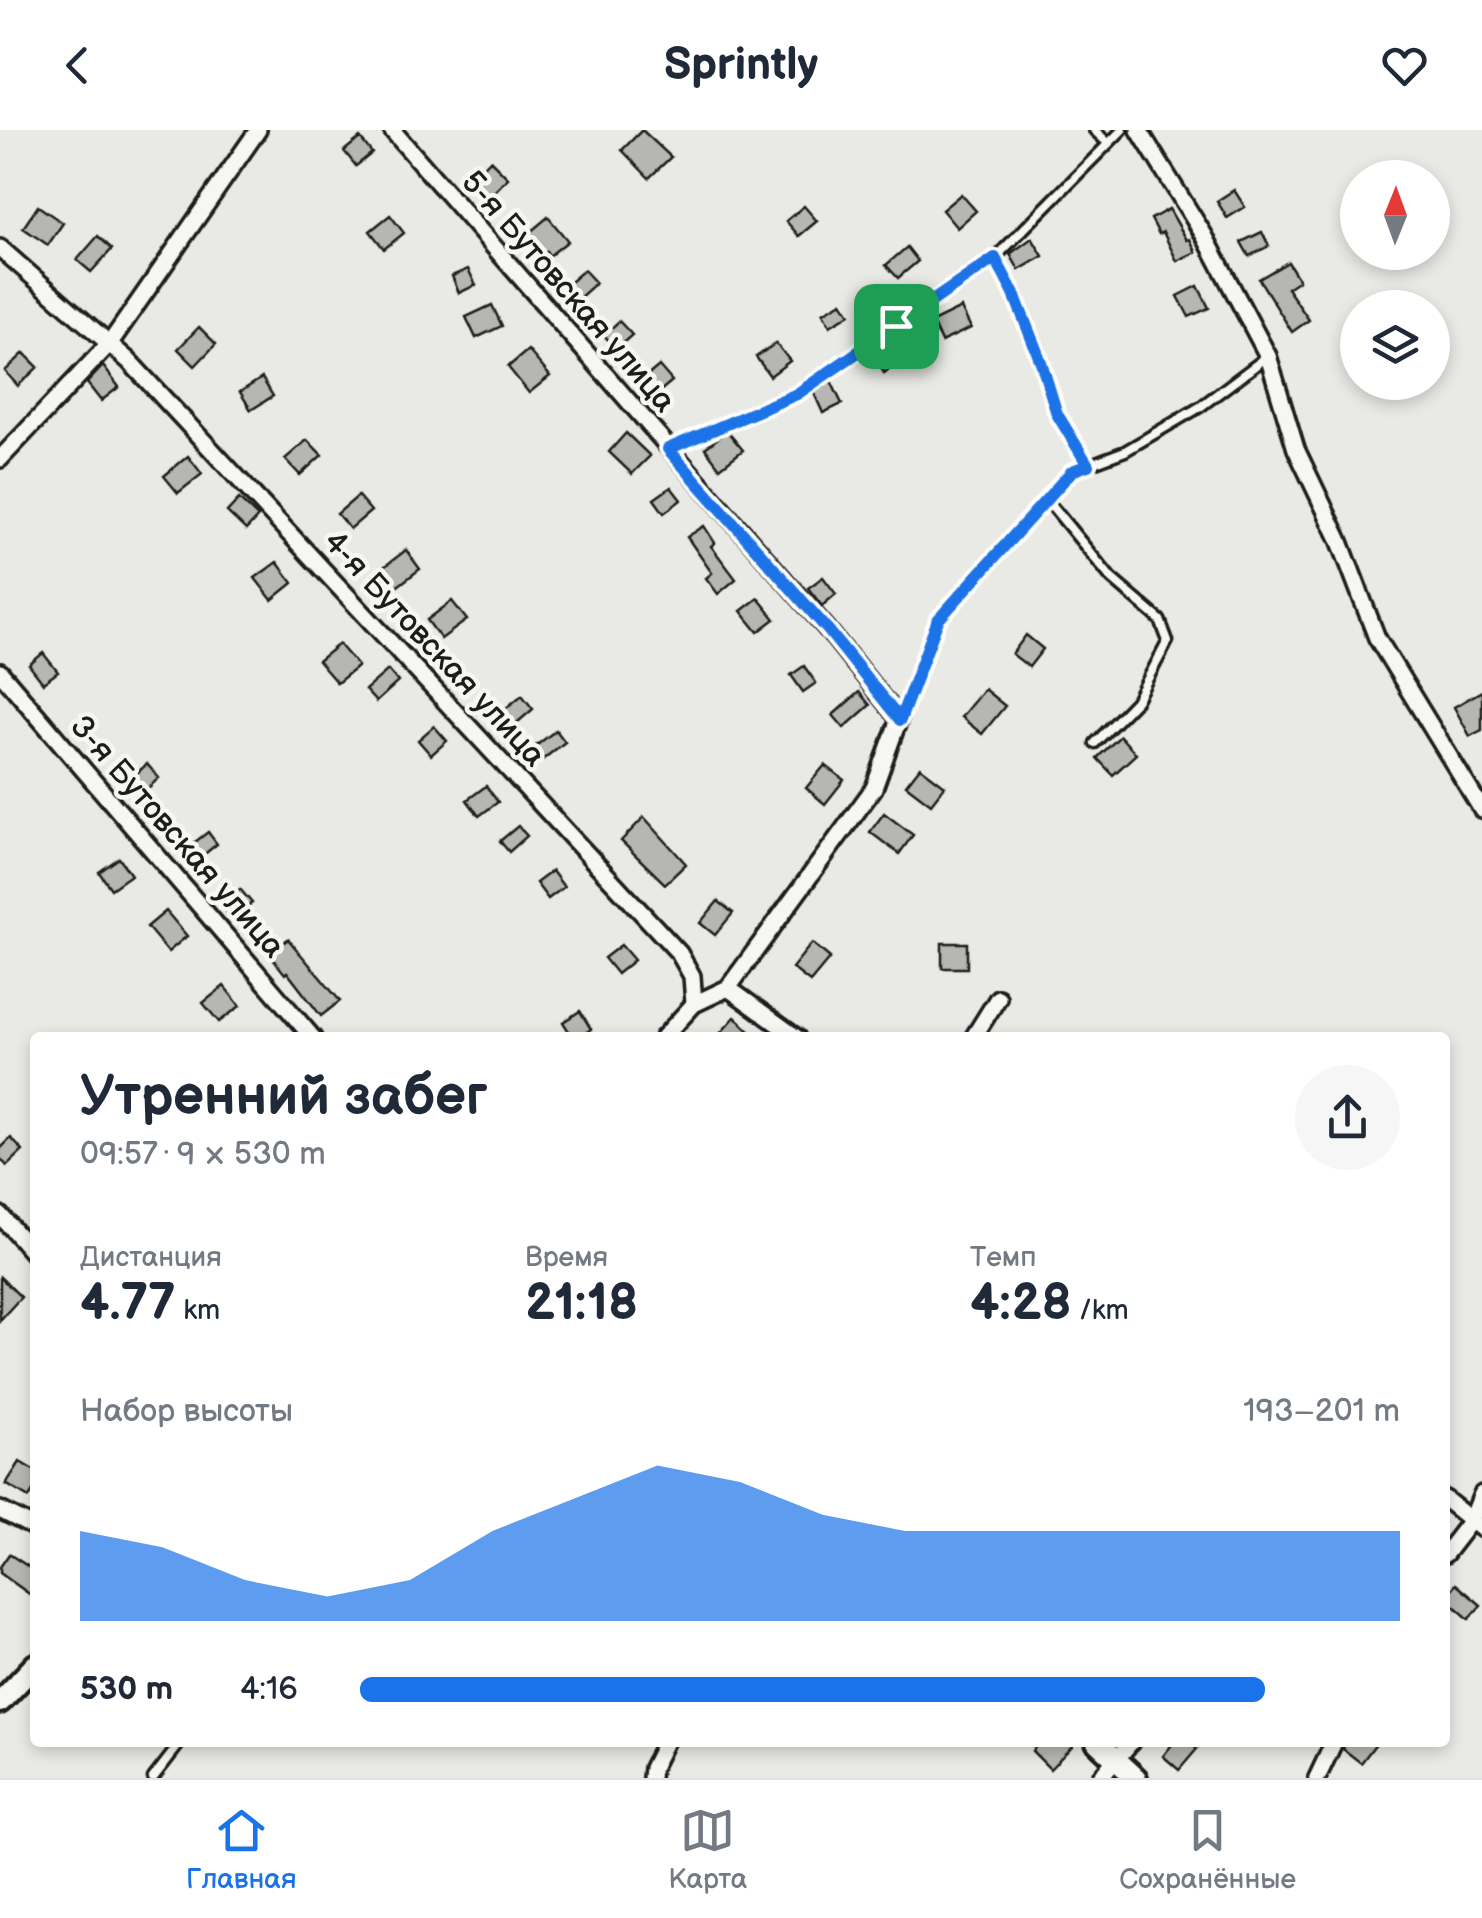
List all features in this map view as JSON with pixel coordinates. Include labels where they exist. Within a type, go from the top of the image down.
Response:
[{"type":"street","points":[[0,459],[110,343],[258,130]]},
{"type":"street","name":"5-я Бутовская улица","points":[[392,130],[828,630],[900,720]]},
{"type":"street","points":[[1139,130],[1204,234],[1268,356],[1296,449],[1338,539],[1376,638],[1482,810]]},
{"type":"street","name":"4-я Бутовская улица","points":[[0,248],[110,343],[679,953],[692,976],[694,1004]]},
{"type":"street","name":"3-я Бутовская улица","points":[[0,672],[308,1032]]},
{"type":"street","points":[[668,1032],[694,1004],[728,988],[874,788],[900,720]]},
{"type":"street","points":[[728,988],[789,1032]]},
{"type":"street","points":[[977,1032],[998,998]]},
{"type":"street","points":[[0,1215],[30,1250]]},
{"type":"street","points":[[1450,1549],[1477,1524],[1482,1494]]},
{"type":"street","points":[[1450,1503],[1477,1524]]},
{"type":"street","points":[[0,1510],[30,1525]]},
{"type":"street","points":[[0,1702],[30,1670]]},
{"type":"street","points":[[651,1778],[662,1747]]},
{"type":"street","points":[[1102,1747],[1136,1778]]},
{"type":"street","points":[[1100,1778],[1127,1747]]},
{"type":"street","points":[[1316,1778],[1332,1747]]},
{"type":"lane","points":[[1094,130],[1108,143]]},
{"type":"lane","points":[[668,449],[797,394],[995,258],[1122,130]]},
{"type":"lane","points":[[995,258],[1014,294],[1057,414],[1088,465]]},
{"type":"lane","points":[[900,720],[938,620],[1072,471],[1126,451],[1200,407],[1268,356]]},
{"type":"lane","points":[[1046,500],[1112,578],[1160,620],[1168,641],[1136,701],[1095,743]]},
{"type":"lane","points":[[154,1778],[177,1747]]},
{"type":"building","points":[[642,130],[671,157],[649,178],[622,150]]},
{"type":"building","points":[[360,138],[372,153],[356,166],[344,151]]},
{"type":"building","points":[[490,160],[508,178],[486,200],[468,183]]},
{"type":"building","points":[[1234,190],[1245,207],[1227,218],[1217,201]]},
{"type":"building","points":[[961,194],[976,211],[957,228],[942,210]]},
{"type":"building","points":[[38,206],[63,223],[48,245],[23,228]]},
{"type":"building","points":[[804,206],[817,221],[799,236],[786,221]]},
{"type":"building","points":[[1169,209],[1196,252],[1177,261],[1163,232],[1159,234],[1151,219]]},
{"type":"building","points":[[390,215],[404,233],[384,249],[370,231]]},
{"type":"building","points":[[548,217],[568,241],[549,256],[547,252],[538,256],[523,238]]},
{"type":"building","points":[[1262,232],[1269,246],[1249,256],[1241,242]]},
{"type":"building","points":[[98,236],[112,249],[91,272],[77,260]]},
{"type":"building","points":[[1032,238],[1043,256],[1019,270],[1010,254]]},
{"type":"building","points":[[907,247],[918,261],[898,278],[886,265]]},
{"type":"building","points":[[1288,262],[1299,280],[1287,288],[1309,320],[1292,332],[1259,279]]},
{"type":"building","points":[[468,269],[476,285],[459,293],[452,276]]},
{"type":"building","points":[[584,270],[596,283],[577,300],[564,287]]},
{"type":"building","points":[[1198,286],[1209,308],[1189,317],[1178,296]]},
{"type":"building","points":[[842,302],[850,314],[830,326],[823,313]]},
{"type":"building","points":[[492,305],[502,326],[476,338],[466,317]]},
{"type":"building","points":[[961,308],[971,328],[941,342],[932,322]]},
{"type":"building","points":[[619,321],[632,335],[616,349],[604,335]]},
{"type":"building","points":[[199,327],[216,344],[195,366],[178,349]]},
{"type":"building","points":[[897,335],[910,356],[884,373],[871,352]]},
{"type":"building","points":[[776,343],[790,361],[770,376],[756,357]]},
{"type":"building","points":[[528,350],[550,376],[529,393],[508,367]]},
{"type":"building","points":[[24,353],[38,367],[18,386],[5,371]]},
{"type":"building","points":[[103,366],[119,387],[101,401],[87,383]]},
{"type":"building","points":[[659,366],[672,381],[659,392],[646,377]]},
{"type":"building","points":[[262,378],[273,396],[251,410],[240,392]]},
{"type":"building","points":[[831,381],[842,404],[823,413],[813,391]]},
{"type":"building","points":[[727,431],[743,450],[720,468],[705,448]]},
{"type":"building","points":[[626,433],[650,456],[632,474],[609,452]]},
{"type":"building","points":[[307,440],[322,455],[300,475],[285,459]]},
{"type":"building","points":[[188,456],[202,474],[178,493],[164,476]]},
{"type":"building","points":[[671,487],[681,500],[664,513],[654,499]]},
{"type":"building","points":[[358,496],[371,511],[350,529],[337,514]]},
{"type":"building","points":[[239,499],[258,517],[246,530],[227,512]]},
{"type":"building","points":[[704,526],[715,543],[711,546],[736,579],[718,594],[706,578],[712,573],[687,537]]},
{"type":"building","points":[[406,550],[420,569],[394,589],[380,570]]},
{"type":"building","points":[[277,562],[293,583],[272,600],[255,578]]},
{"type":"building","points":[[823,577],[836,594],[822,606],[808,588]]},
{"type":"building","points":[[758,598],[775,619],[758,632],[741,611]]},
{"type":"building","points":[[452,601],[467,620],[441,639],[427,620]]},
{"type":"building","points":[[1026,635],[1043,649],[1029,667],[1012,654]]},
{"type":"building","points":[[339,644],[358,666],[337,683],[318,661]]},
{"type":"building","points":[[43,653],[58,672],[43,683],[29,665]]},
{"type":"building","points":[[804,666],[816,683],[803,692],[791,675]]},
{"type":"building","points":[[388,670],[398,682],[376,702],[365,690]]},
{"type":"building","points":[[984,689],[1005,706],[982,734],[961,717]]},
{"type":"building","points":[[1482,691],[1482,730],[1470,736],[1454,707]]},
{"type":"building","points":[[859,692],[870,705],[844,728],[833,715]]},
{"type":"building","points":[[522,695],[533,709],[511,728],[499,714]]},
{"type":"building","points":[[434,726],[447,741],[431,755],[418,740]]},
{"type":"building","points":[[556,730],[565,742],[542,760],[532,749]]},
{"type":"building","points":[[1120,736],[1136,754],[1113,775],[1097,758]]},
{"type":"building","points":[[147,764],[159,778],[143,793],[130,779]]},
{"type":"building","points":[[825,765],[844,780],[825,804],[806,788]]},
{"type":"building","points":[[920,767],[945,786],[931,804],[906,785]]},
{"type":"building","points":[[486,786],[498,802],[479,816],[467,800]]},
{"type":"building","points":[[884,813],[913,835],[899,854],[870,832]]},
{"type":"building","points":[[644,817],[686,864],[665,884],[621,841]]},
{"type":"building","points":[[518,826],[527,836],[509,852],[500,841]]},
{"type":"building","points":[[208,832],[217,844],[196,861],[186,849]]},
{"type":"building","points":[[119,858],[131,875],[111,889],[99,872]]},
{"type":"building","points":[[552,871],[564,887],[548,899],[536,883]]},
{"type":"building","points":[[240,889],[252,903],[232,919],[221,905]]},
{"type":"building","points":[[718,901],[733,913],[715,935],[700,923]]},
{"type":"building","points":[[166,911],[187,936],[168,952],[147,927]]},
{"type":"building","points":[[288,939],[340,1001],[321,1016],[269,954]]},
{"type":"building","points":[[812,943],[830,958],[810,982],[792,968]]},
{"type":"building","points":[[942,943],[967,943],[967,968],[942,968]]},
{"type":"building","points":[[621,945],[634,960],[617,974],[604,958]]},
{"type":"building","points":[[224,986],[240,1006],[219,1022],[203,1003]]},
{"type":"building","points":[[580,1011],[591,1029],[569,1032],[563,1022]]},
{"type":"building","points":[[735,1017],[751,1032],[721,1032]]},
{"type":"building","points":[[11,1138],[23,1151],[7,1166],[0,1158],[0,1149]]},
{"type":"building","points":[[0,1277],[21,1297],[0,1320]]},
{"type":"building","points":[[20,1462],[30,1468],[29,1498],[6,1484]]},
{"type":"building","points":[[9,1554],[30,1568],[30,1594],[0,1573]]},
{"type":"building","points":[[1456,1584],[1481,1605],[1469,1619],[1450,1602],[1450,1592]]},
{"type":"building","points":[[1036,1747],[1071,1747],[1050,1769],[1032,1751]]},
{"type":"building","points":[[1170,1747],[1197,1749],[1179,1770],[1163,1756]]},
{"type":"building","points":[[1344,1747],[1373,1747],[1361,1763]]},
{"type":"route","points":[[995,258],[1014,294],[1057,414],[1088,465],[1072,471],[938,620],[900,720],[828,630],[668,449],[797,394],[896,326],[995,258]]}]
